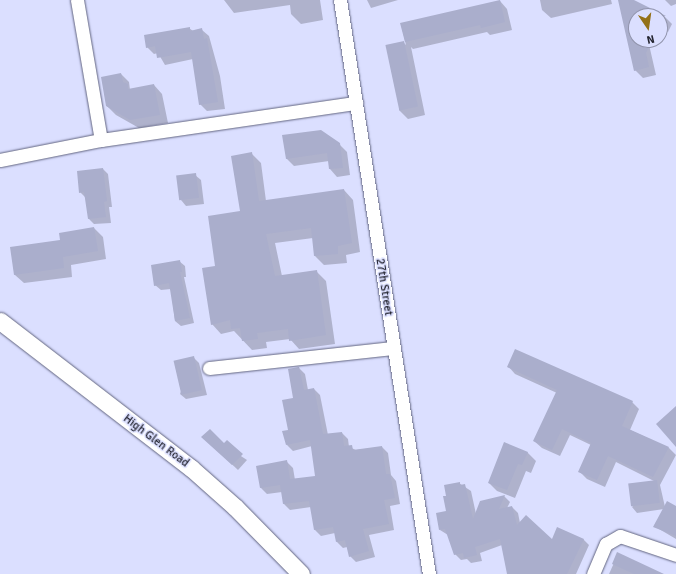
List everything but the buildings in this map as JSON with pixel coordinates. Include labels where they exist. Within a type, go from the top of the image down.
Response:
[{"type":"main road","name":"High Glen Road","points":[[0,321],[191,468],[235,507],[301,574]]},
{"type":"street","points":[[77,0],[101,140]]},
{"type":"street","name":"27th Street","points":[[340,0],[429,574]]},
{"type":"street","points":[[0,160],[101,140],[356,103]]},
{"type":"street","points":[[209,368],[393,348]]},
{"type":"street","points":[[593,574],[606,544],[620,536],[676,555]]}]
